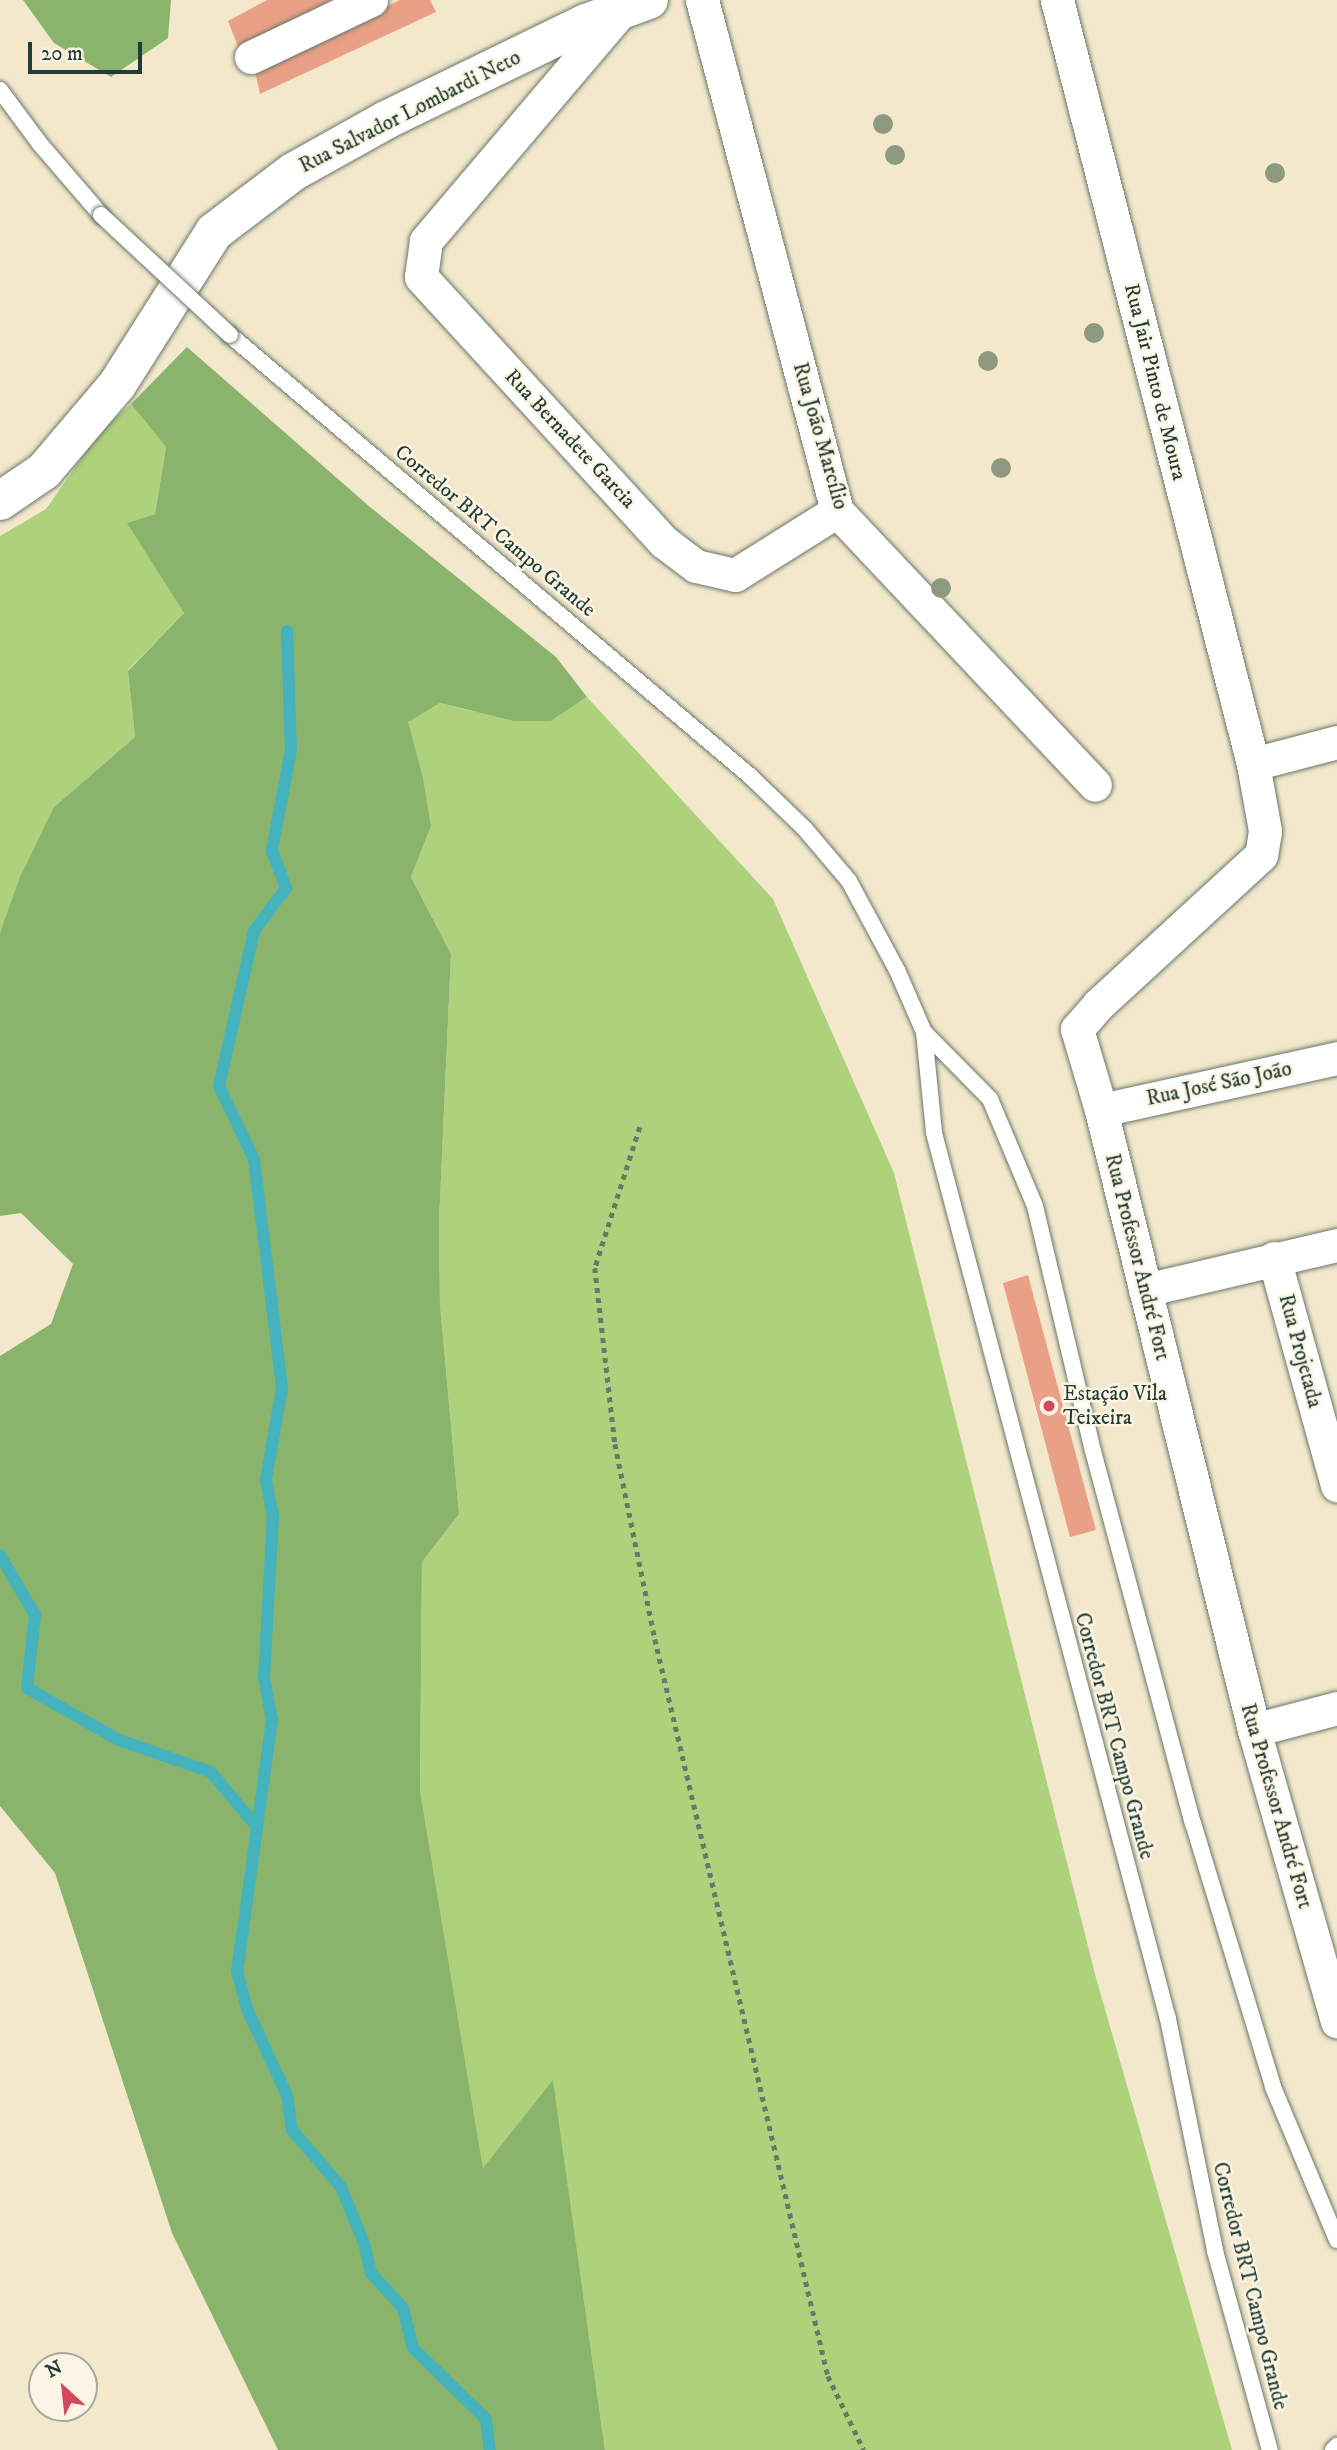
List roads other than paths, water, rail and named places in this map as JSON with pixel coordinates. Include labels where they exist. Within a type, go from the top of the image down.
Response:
[{"type":"main road","name":"Rua Salvador Lombardi Neto","points":[[0,500],[44,471],[117,385],[214,232],[293,172],[386,120],[632,2]]},
{"type":"street","points":[[251,57],[371,0]]},
{"type":"street","name":"Rua João Marcílio","points":[[702,0],[837,511],[1095,785]]},
{"type":"street","name":"Rua Jair Pinto de Moura","points":[[1057,0],[1253,764]]},
{"type":"street","name":"Rua Salvador Lombardi Neto","points":[[421,277],[425,242],[632,2]]},
{"type":"street","name":"Rua Bernadete Garcia","points":[[421,277],[664,542],[696,566],[735,575],[837,511]]},
{"type":"street","points":[[1253,764],[1337,742]]},
{"type":"street","name":"Rua Professor André Fort","points":[[1253,764],[1265,831],[1261,855],[1098,1005],[1077,1029],[1101,1110],[1254,1730],[1337,2021]]},
{"type":"street","name":"Rua José São João","points":[[1101,1110],[1337,1058]]},
{"type":"street","points":[[1145,1290],[1337,1245]]},
{"type":"street","name":"Rua Projetada","points":[[1274,1258],[1337,1485]]},
{"type":"street","points":[[1254,1730],[1337,1708]]},
{"type":"lane","name":"Corredor BRT Campo Grande","points":[[0,90],[40,144],[101,215],[230,335],[729,759],[805,829],[849,881],[897,970],[924,1032],[934,1133],[1168,2019],[1215,2251],[1270,2450]]},
{"type":"lane","name":"Corredor BRT Campo Grande","points":[[924,1032],[990,1099],[1035,1206],[1093,1451],[1197,1836],[1273,2087],[1337,2241]]},
{"type":"lane","points":[[1333,2450],[1337,2446]]},
{"type":"waterway","points":[[287,631],[291,750],[272,851],[286,888],[254,931],[219,1086],[254,1159],[282,1388],[266,1480],[273,1516],[264,1677],[272,1720],[237,1971],[247,2009],[287,2095],[292,2130],[341,2187],[364,2243],[371,2273],[403,2308],[413,2348],[486,2419],[490,2450]]},
{"type":"waterway","points":[[0,1555],[35,1615],[27,1688],[119,1740],[211,1772],[257,1827]]},
{"type":"place","name":"Estação Vila Teixeira","points":[[1049,1406]]}]
